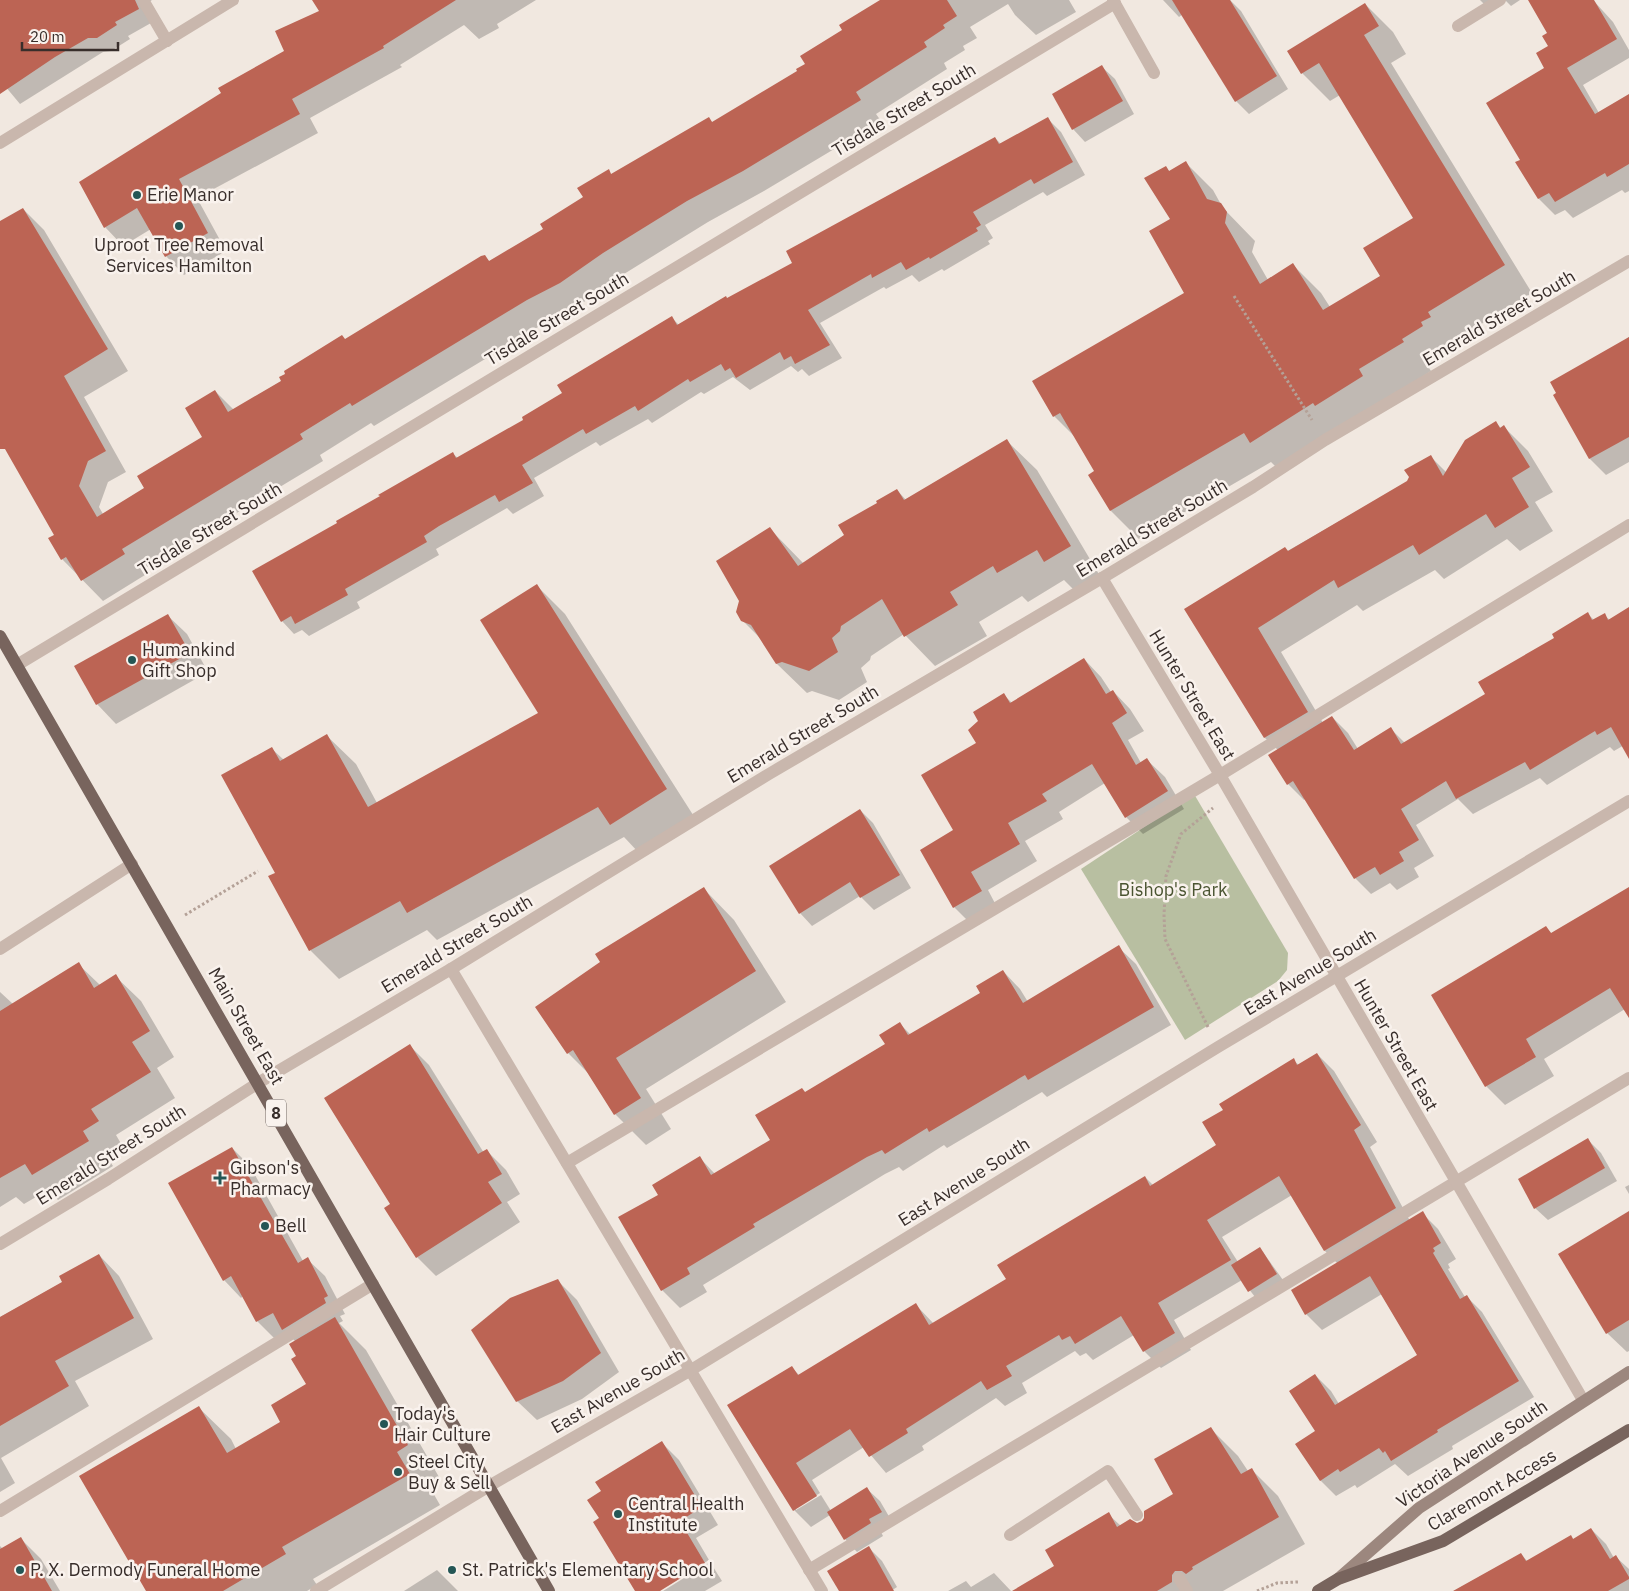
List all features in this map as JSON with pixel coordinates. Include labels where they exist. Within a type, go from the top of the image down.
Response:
[{"type":"main road","name":"Main Street East","points":[[0,636],[549,1591]]},
{"type":"main road","name":"Claremont Access","points":[[1338,1579],[1443,1541],[1629,1430]]},
{"type":"main road","name":"Victoria Avenue South","points":[[1318,1591],[1338,1579]]},
{"type":"street","points":[[143,0],[167,41]]},
{"type":"street","points":[[0,143],[233,0]]},
{"type":"street","points":[[1458,26],[1500,0]]},
{"type":"street","name":"Tisdale Street South","points":[[17,665],[1114,2],[1154,73]]},
{"type":"street","name":"Emerald Street South","points":[[0,1244],[108,1179],[258,1083],[451,969],[795,759],[1102,578],[1253,487],[1325,440],[1629,261]]},
{"type":"street","points":[[566,1163],[1220,775],[1629,525]]},
{"type":"street","name":"Hunter Street East","points":[[1102,578],[1220,775],[1336,978],[1583,1400]]},
{"type":"street","name":"East Avenue South","points":[[316,1591],[489,1486],[690,1370],[1218,1047],[1336,978],[1629,800]]},
{"type":"street","points":[[0,949],[132,864]]},
{"type":"street","points":[[451,969],[822,1591]]},
{"type":"street","points":[[809,1570],[1629,1078]]},
{"type":"street","points":[[0,1511],[373,1284]]},
{"type":"street","name":"Victoria Avenue South","points":[[1338,1579],[1419,1508],[1583,1400],[1629,1372]]},
{"type":"street","points":[[1010,1535],[1108,1470],[1137,1515]]},
{"type":"street","points":[[1179,1578],[1187,1591]]},
{"type":"path","points":[[1234,296],[1325,440]]},
{"type":"path","points":[[1218,1047],[1165,939],[1166,876],[1182,834],[1231,794]]},
{"type":"path","points":[[168,926],[258,871]]},
{"type":"green space","name":"Bishop's Park","points":[[1194,794],[1288,953],[1287,970],[1278,981],[1185,1040],[1081,869]]},
{"type":"building","points":[[0,0],[135,0],[139,9],[115,22],[117,25],[97,38],[88,38],[55,57],[0,94]]},
{"type":"building","points":[[312,0],[456,0],[383,46],[384,48],[292,99],[300,114],[179,179],[208,233],[165,257],[137,208],[104,228],[79,182],[221,93],[218,88],[284,51],[275,31],[319,11]]},
{"type":"building","points":[[880,0],[947,0],[957,16],[943,25],[945,28],[924,42],[927,47],[856,92],[861,100],[743,171],[687,201],[603,253],[560,283],[527,300],[352,406],[350,403],[300,434],[303,439],[122,549],[125,554],[81,581],[66,557],[61,560],[48,538],[54,535],[5,449],[0,449],[0,221],[23,208],[108,349],[64,376],[106,451],[88,461],[79,486],[97,517],[144,488],[137,476],[202,437],[185,408],[215,390],[228,412],[281,381],[279,377],[285,374],[284,371],[342,335],[345,339],[481,256],[485,255],[489,261],[543,229],[540,224],[583,197],[577,188],[609,169],[611,174],[709,117],[712,122],[797,71],[796,69],[805,64],[800,56],[842,30],[839,25]]},
{"type":"building","points":[[1172,0],[1230,0],[1277,76],[1235,102]]},
{"type":"building","points":[[1528,0],[1594,0],[1617,39],[1567,68],[1595,114],[1629,94],[1629,164],[1607,177],[1605,173],[1555,202],[1549,193],[1538,199],[1515,162],[1520,160],[1486,103],[1544,68],[1536,53],[1548,46],[1542,36],[1547,33]]},
{"type":"building","points":[[1365,3],[1379,26],[1364,35],[1505,265],[1428,312],[1431,317],[1421,322],[1423,326],[1402,339],[1404,342],[1359,369],[1363,376],[1315,406],[1313,403],[1250,443],[1244,433],[1110,511],[1088,475],[1094,471],[1060,413],[1053,417],[1032,381],[1184,293],[1149,231],[1170,219],[1144,178],[1166,166],[1169,171],[1186,161],[1207,199],[1221,203],[1227,212],[1225,223],[1260,284],[1293,263],[1323,310],[1380,276],[1363,248],[1413,218],[1319,63],[1301,74],[1287,51]]},
{"type":"building","points":[[1102,65],[1123,101],[1072,130],[1052,94]]},
{"type":"building","points":[[1048,117],[1073,162],[1034,184],[1031,179],[973,212],[981,225],[976,228],[978,231],[930,259],[929,257],[906,270],[901,262],[872,278],[871,274],[808,310],[830,345],[795,364],[791,356],[784,360],[780,352],[736,378],[730,368],[725,371],[721,364],[690,382],[688,379],[638,411],[635,406],[586,434],[583,429],[522,465],[533,483],[499,502],[495,495],[439,526],[424,536],[427,542],[345,589],[348,595],[295,624],[291,616],[281,622],[252,571],[337,523],[336,521],[380,496],[378,495],[453,452],[456,458],[523,420],[522,417],[562,393],[557,385],[672,316],[677,325],[726,296],[727,298],[792,263],[786,251],[995,137],[999,144]]},
{"type":"building","points":[[1629,337],[1629,437],[1589,459],[1553,395],[1556,393],[1550,382]]},
{"type":"building","points":[[1496,421],[1500,428],[1504,425],[1530,467],[1512,478],[1529,507],[1495,528],[1486,514],[1419,555],[1413,545],[1338,588],[1334,580],[1258,628],[1308,712],[1264,738],[1184,609],[1285,547],[1288,551],[1407,481],[1409,477],[1404,470],[1431,455],[1443,476],[1465,440]]},
{"type":"building","points":[[1007,439],[1071,546],[1044,562],[1037,550],[997,573],[993,566],[950,592],[958,605],[904,637],[882,599],[841,626],[840,631],[832,638],[838,652],[809,671],[782,662],[776,664],[751,625],[741,621],[736,612],[739,601],[716,561],[770,527],[798,566],[844,535],[838,525],[877,503],[876,501],[897,489],[904,500]]},
{"type":"building","points":[[537,584],[667,789],[610,825],[598,807],[407,913],[400,901],[309,951],[268,876],[275,873],[221,775],[272,747],[280,761],[327,734],[368,807],[538,713],[480,620]]},
{"type":"building","points":[[1629,607],[1629,759],[1611,727],[1597,735],[1595,731],[1530,770],[1525,762],[1456,799],[1446,781],[1401,809],[1419,840],[1399,852],[1404,861],[1380,875],[1375,867],[1354,879],[1293,781],[1287,785],[1268,755],[1332,716],[1354,750],[1391,727],[1401,744],[1485,694],[1478,682],[1554,638],[1552,634],[1588,612],[1592,620],[1605,613],[1608,620]]},
{"type":"building","name":"Humankind Gift Shop","points":[[168,614],[190,653],[96,705],[74,666]]},
{"type":"building","points":[[1084,658],[1106,694],[1113,690],[1127,713],[1112,723],[1136,765],[1147,758],[1168,791],[1125,818],[1092,764],[1042,794],[1047,801],[1008,823],[1020,844],[971,872],[982,891],[953,908],[920,850],[953,830],[921,775],[976,743],[968,730],[978,721],[973,712],[1004,693],[1010,703]]},
{"type":"building","points":[[860,809],[900,875],[860,898],[850,882],[799,914],[769,866]]},
{"type":"building","points":[[704,887],[756,971],[616,1058],[641,1098],[614,1115],[573,1050],[567,1054],[535,1007],[600,962],[595,954]]},
{"type":"building","points":[[1629,887],[1629,1018],[1610,988],[1526,1039],[1536,1057],[1485,1087],[1431,995],[1546,926],[1551,933]]},
{"type":"building","points":[[1119,945],[1154,1007],[1028,1080],[1025,1075],[929,1132],[927,1128],[885,1154],[882,1150],[867,1157],[753,1224],[755,1227],[687,1268],[690,1274],[661,1291],[618,1217],[658,1195],[652,1185],[700,1156],[711,1175],[770,1140],[755,1115],[802,1088],[805,1092],[885,1044],[879,1035],[900,1022],[908,1035],[980,993],[976,986],[1003,970],[1023,1003]]},
{"type":"building","points":[[79,962],[94,988],[116,974],[150,1031],[132,1042],[151,1072],[91,1109],[99,1121],[83,1131],[89,1141],[32,1175],[25,1164],[0,1178],[0,1011]]},
{"type":"building","points":[[410,1044],[478,1154],[487,1149],[502,1174],[488,1182],[502,1203],[416,1258],[384,1208],[390,1204],[324,1098]]},
{"type":"building","points":[[1317,1053],[1361,1125],[1354,1130],[1396,1208],[1324,1251],[1279,1176],[1207,1220],[1231,1260],[1158,1303],[1175,1333],[1143,1352],[1121,1316],[1075,1344],[1070,1336],[1062,1340],[1059,1335],[1006,1366],[1012,1376],[987,1390],[981,1381],[906,1429],[908,1433],[869,1457],[850,1429],[796,1463],[817,1496],[793,1511],[727,1405],[792,1366],[798,1375],[916,1303],[929,1325],[1006,1279],[997,1265],[1145,1176],[1150,1186],[1216,1145],[1202,1122],[1223,1110],[1219,1104],[1294,1058],[1297,1065]]},
{"type":"building","points":[[1588,1138],[1605,1168],[1534,1209],[1518,1179]]},
{"type":"building","points":[[232,1147],[298,1263],[308,1257],[328,1296],[324,1298],[326,1303],[282,1330],[273,1313],[256,1322],[231,1276],[223,1281],[168,1183]]},
{"type":"building","points":[[1423,1211],[1441,1243],[1433,1248],[1435,1251],[1433,1253],[1460,1299],[1467,1295],[1519,1381],[1437,1430],[1438,1432],[1391,1461],[1385,1451],[1383,1453],[1379,1448],[1340,1472],[1338,1469],[1320,1481],[1295,1444],[1315,1431],[1289,1391],[1315,1374],[1335,1405],[1417,1355],[1370,1276],[1305,1315],[1291,1290]]},
{"type":"building","points":[[1629,1211],[1629,1320],[1606,1334],[1558,1254]]},
{"type":"building","points":[[1260,1247],[1277,1274],[1248,1292],[1231,1265]]},
{"type":"building","points":[[99,1254],[134,1318],[55,1361],[69,1386],[0,1426],[0,1317],[62,1282],[59,1276]]},
{"type":"building","points":[[558,1279],[601,1353],[563,1381],[516,1402],[471,1330],[510,1298]]},
{"type":"building","points":[[335,1317],[408,1445],[397,1452],[410,1474],[282,1547],[286,1554],[223,1591],[146,1591],[79,1476],[199,1406],[227,1453],[280,1422],[271,1405],[306,1384],[291,1359],[296,1356],[289,1344]]},
{"type":"building","points":[[1211,1427],[1241,1474],[1252,1468],[1279,1517],[1192,1567],[1193,1569],[1186,1574],[1182,1571],[1175,1571],[1172,1575],[1172,1582],[1157,1591],[1012,1591],[1054,1566],[1045,1550],[1109,1512],[1117,1527],[1130,1519],[1137,1523],[1142,1521],[1144,1511],[1173,1494],[1154,1459]]},
{"type":"building","points":[[662,1441],[702,1507],[680,1521],[705,1563],[660,1591],[635,1591],[593,1522],[599,1518],[587,1500],[601,1491],[595,1482]]},
{"type":"building","points":[[867,1487],[882,1512],[869,1519],[871,1523],[844,1540],[827,1512]]},
{"type":"building","points":[[1591,1528],[1610,1559],[1616,1555],[1629,1577],[1629,1579],[1608,1591],[1453,1591],[1521,1553],[1526,1561],[1571,1535],[1573,1539]]},
{"type":"building","name":"P. X. Dermody Funeral Home","points":[[21,1537],[52,1591],[0,1591],[0,1549]]},
{"type":"building","points":[[869,1546],[894,1591],[839,1591],[827,1571]]},
{"type":"place","name":"Erie Manor","points":[[137,195]]},
{"type":"place","name":"Uproot Tree Removal Services Hamilton","points":[[179,226]]},
{"type":"place","name":"Humankind Gift Shop","points":[[132,660]]},
{"type":"place","name":"Gibson's Pharmacy","points":[[220,1178]]},
{"type":"place","name":"Bell","points":[[265,1226]]},
{"type":"place","name":"Today's Hair Culture","points":[[384,1424]]},
{"type":"place","name":"Steel City Buy & Sell","points":[[398,1472]]},
{"type":"place","name":"Central Health Institute","points":[[618,1514]]},
{"type":"place","name":"P. X. Dermody Funeral Home","points":[[20,1570]]},
{"type":"place","name":"St. Patrick's Elementary School","points":[[452,1570]]}]
